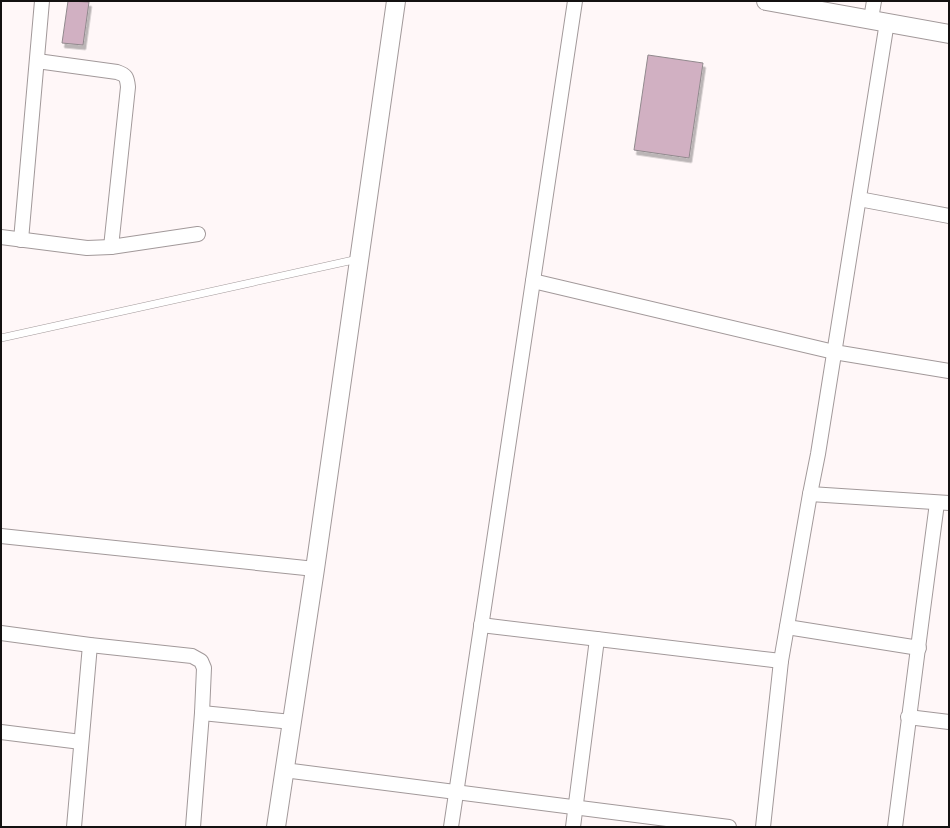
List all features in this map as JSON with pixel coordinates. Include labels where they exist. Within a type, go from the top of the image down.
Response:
[{"type":"street","points":[[21,240],[42,1]]},
{"type":"street","points":[[276,827],[315,569],[396,1]]},
{"type":"street","points":[[451,827],[575,1]]},
{"type":"street","points":[[766,1],[949,34]]},
{"type":"street","points":[[763,827],[781,661],[818,454],[859,199],[879,21],[874,1]]},
{"type":"street","points":[[37,61],[117,72],[124,74],[127,78],[128,87],[111,247]]},
{"type":"street","points":[[859,199],[949,216]]},
{"type":"street","points":[[1,237],[87,248],[111,247],[198,234]]},
{"type":"street","points":[[533,281],[834,352],[949,371]]},
{"type":"street","points":[[810,494],[943,504],[908,716],[895,827]]},
{"type":"street","points":[[1,536],[315,569]]},
{"type":"street","points":[[481,625],[781,661]]},
{"type":"street","points":[[787,627],[919,648]]},
{"type":"street","points":[[1,633],[90,645],[192,656],[201,660],[204,668],[202,713],[193,827]]},
{"type":"street","points":[[573,827],[597,639]]},
{"type":"street","points":[[74,827],[90,645]]},
{"type":"street","points":[[202,713],[292,722]]},
{"type":"street","points":[[908,716],[949,722]]},
{"type":"street","points":[[1,732],[81,742]]},
{"type":"street","points":[[284,770],[729,827]]},
{"type":"lane","points":[[1,338],[358,259]]},
{"type":"building","points":[[68,1],[89,2],[83,45],[62,43]]},
{"type":"building","points":[[648,55],[703,63],[689,158],[634,150]]}]
